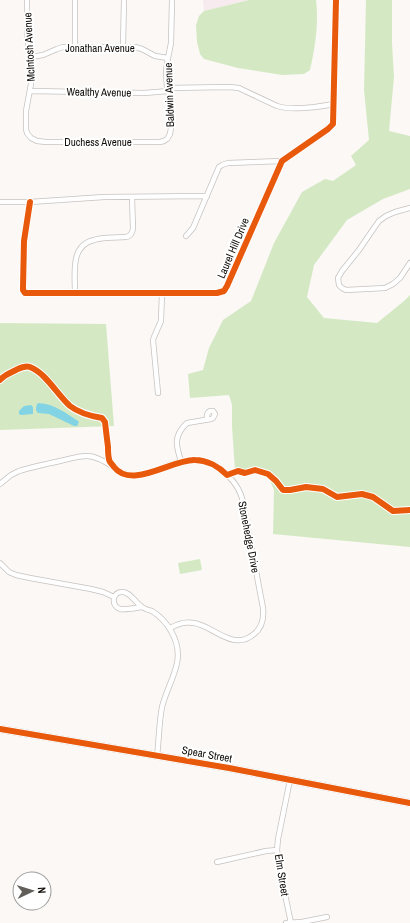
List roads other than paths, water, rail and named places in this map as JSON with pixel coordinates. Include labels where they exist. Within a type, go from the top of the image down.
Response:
[{"type":"main road","name":"Spear Street","points":[[0,730],[158,756],[410,803]]},
{"type":"street","name":"McIntosh Avenue","points":[[27,0],[27,37],[32,71],[30,91],[26,106],[26,124],[27,133],[32,139]]},
{"type":"street","points":[[75,0],[75,46]]},
{"type":"street","points":[[124,0],[124,46]]},
{"type":"street","name":"Baldwin Avenue","points":[[164,141],[169,136],[172,123],[172,108],[167,89],[166,71],[172,38],[172,0]]},
{"type":"street","points":[[186,236],[193,228],[219,167],[222,164],[282,161],[330,128],[334,121],[336,0]]},
{"type":"street","name":"Jonathan Avenue","points":[[31,57],[43,55],[60,48],[75,46],[124,46],[138,47],[155,56],[168,58]]},
{"type":"street","name":"Wealthy Avenue","points":[[30,91],[144,93],[157,92],[167,89],[229,87],[239,88],[284,108],[312,108],[334,104]]},
{"type":"street","name":"Duchess Avenue","points":[[32,139],[46,142],[164,141]]},
{"type":"street","name":"Laurel Hill Drive","points":[[30,202],[24,241],[24,292],[217,293],[225,289],[282,161]]},
{"type":"street","points":[[75,293],[75,261],[82,246],[93,240],[127,237],[132,233],[132,196]]},
{"type":"street","points":[[0,202],[30,202],[96,197],[207,196]]},
{"type":"street","points":[[410,208],[395,212],[379,221],[342,271],[338,278],[339,285],[346,290],[385,288],[400,278],[410,263]]},
{"type":"street","points":[[158,393],[153,340],[161,321],[162,293]]},
{"type":"street","points":[[181,461],[176,444],[179,433],[187,424],[207,420]]},
{"type":"street","name":"Stonehedge Drive","points":[[0,484],[11,475],[19,471],[86,456],[99,459],[121,472],[134,475],[189,460],[198,460],[211,464],[227,475],[236,484],[243,502],[263,614],[262,622],[257,632],[243,640],[229,639],[199,624],[180,624],[170,628]]},
{"type":"street","points":[[0,563],[9,572],[16,575],[91,589],[114,597]]},
{"type":"street","points":[[114,597],[118,593],[125,592],[142,607],[158,615],[170,628],[174,636],[178,661],[176,671],[162,708],[158,756]]},
{"type":"street","points":[[114,597],[114,602],[119,608],[142,607]]},
{"type":"street","name":"Elm Street","points":[[290,780],[277,850],[290,923]]},
{"type":"street","points":[[218,862],[266,851],[277,850]]},
{"type":"street","points":[[286,923],[302,922],[327,917]]},
{"type":"water","points":[[39,403],[50,405],[64,412],[79,422],[77,426],[49,414],[38,413],[36,411],[36,407]]},
{"type":"water","points":[[31,405],[33,407],[33,414],[19,414],[19,411],[24,406]]}]
